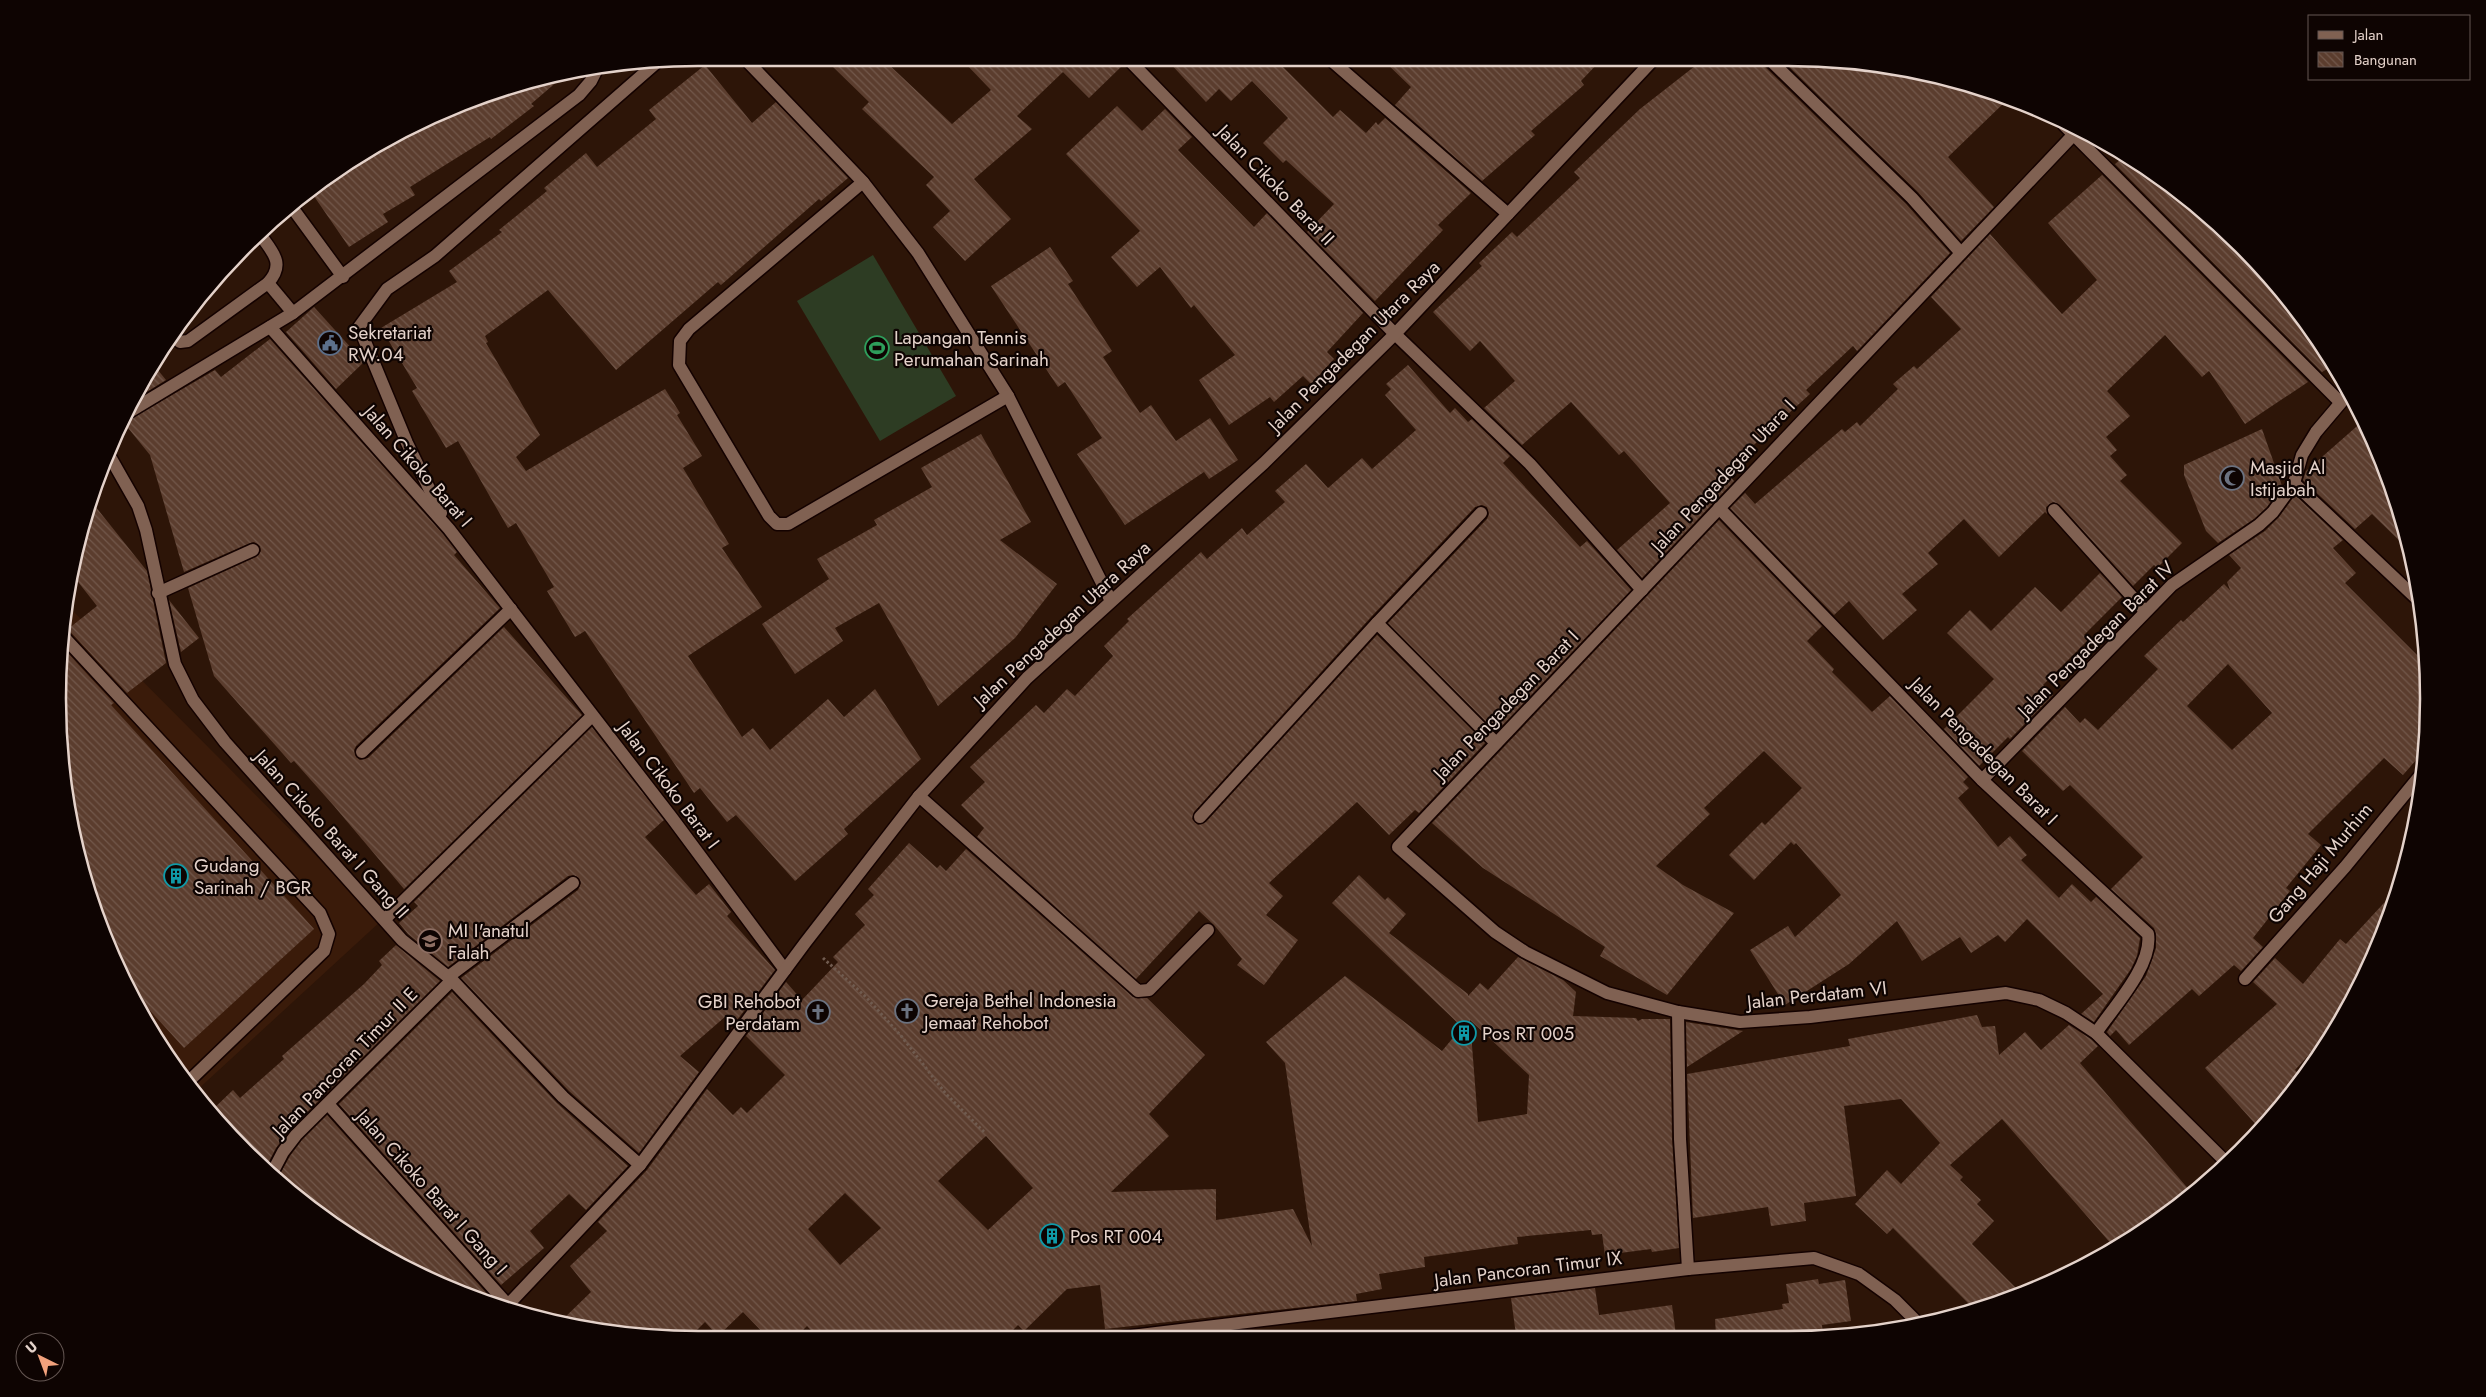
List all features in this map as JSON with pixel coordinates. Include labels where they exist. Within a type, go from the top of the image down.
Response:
[{"type":"street","points":[[753,66],[863,182],[918,253],[1008,396],[1110,601]]},
{"type":"street","name":"Jalan Cikoko Barat II","points":[[1135,66],[1395,334]]},
{"type":"street","points":[[1338,66],[1508,214]]},
{"type":"street","name":"Jalan Pengadegan Utara Raya","points":[[511,1302],[640,1165],[805,943],[919,796],[1027,678],[1264,463],[1395,334],[1648,66]]},
{"type":"street","points":[[1776,66],[1893,178],[1961,253]]},
{"type":"street","points":[[449,529],[407,443],[359,327],[387,288],[435,256],[649,69]]},
{"type":"street","points":[[138,407],[293,313],[579,95],[594,75]]},
{"type":"street","name":"Jalan Pengadegan Utara I","points":[[1642,590],[1961,253],[2070,132]]},
{"type":"street","points":[[2080,138],[2342,395]]},
{"type":"street","points":[[863,182],[689,329],[680,341],[680,365],[769,516],[777,524],[788,524],[1008,396]]},
{"type":"street","points":[[295,212],[342,277]]},
{"type":"street","points":[[178,340],[180,342],[188,341],[268,284],[278,267],[275,256],[264,240]]},
{"type":"street","points":[[268,284],[293,313]]},
{"type":"street","name":"Jalan Cikoko Barat I","points":[[270,327],[449,529],[785,970]]},
{"type":"street","points":[[1395,334],[1530,464],[1642,590]]},
{"type":"street","name":"Jalan Pengadegan Barat IV","points":[[1982,780],[2172,585],[2259,524],[2273,512],[2294,483],[2302,455],[2344,399]]},
{"type":"street","name":"Jalan Cikoko Barat I Gang II","points":[[112,462],[138,506],[146,530],[158,593],[175,664],[193,700],[224,742],[402,940],[450,979],[563,1097],[640,1165]]},
{"type":"street","points":[[2294,483],[2411,593]]},
{"type":"street","name":"Jalan Pengadegan Barat I","points":[[1719,508],[1982,780],[2148,934],[2149,944],[2142,965],[2096,1033]]},
{"type":"street","points":[[2054,510],[2145,611]]},
{"type":"street","points":[[1200,817],[1377,623],[1481,513]]},
{"type":"street","points":[[158,593],[252,550]]},
{"type":"street","name":"Jalan Pengadegan Barat I","points":[[1398,846],[1642,590]]},
{"type":"street","points":[[362,752],[511,609]]},
{"type":"street","points":[[1377,623],[1496,743]]},
{"type":"street","points":[[69,643],[320,913],[329,934],[324,951],[193,1077]]},
{"type":"street","points":[[385,919],[592,716]]},
{"type":"street","name":"Gang Haji Murhim","points":[[2245,979],[2345,867],[2414,783]]},
{"type":"street","points":[[919,796],[1138,991],[1149,990],[1208,930]]},
{"type":"street","name":"Jalan Perdatam VI","points":[[1398,846],[1495,932],[1525,952],[1607,993],[1678,1012],[1740,1022],[1810,1017],[2006,993],[2039,1000],[2066,1013],[2096,1033],[2222,1158]]},
{"type":"street","name":"Jalan Pancoran Timur II E","points":[[275,1168],[283,1152],[296,1135],[450,979],[573,883]]},
{"type":"street","points":[[1678,1012],[1680,1139],[1688,1269]]},
{"type":"street","name":"Jalan Cikoko Barat I Gang I","points":[[328,1104],[500,1299]]},
{"type":"street","name":"Jalan Pancoran Timur IX","points":[[1173,1331],[1688,1269],[1814,1258],[1859,1274],[1895,1300],[1913,1318]]},
{"type":"path","points":[[805,943],[866,997],[902,1037],[946,1094],[984,1132]]},
{"type":"shaded area","name":"Gudang Sarinah / BGR","points":[[73,611],[381,921],[200,1087],[173,1050],[131,978],[114,940],[88,862],[78,822],[68,740],[66,698]]},
{"type":"green space","name":"Lapangan Tennis Perumahan Sarinah","points":[[873,255],[956,396],[880,441],[797,301]]},
{"type":"building","points":[[706,66],[752,123],[776,102],[848,178],[821,201],[819,199],[721,285],[718,282],[616,370],[548,290],[485,336],[488,342],[486,343],[540,435],[516,457],[526,471],[665,389],[680,413],[677,415],[702,456],[683,468],[729,544],[722,548],[762,607],[688,656],[742,737],[753,728],[770,750],[828,699],[844,717],[875,689],[921,759],[844,829],[848,834],[795,881],[736,815],[727,822],[700,788],[694,793],[585,631],[575,637],[547,591],[554,587],[516,523],[508,528],[458,441],[446,448],[412,391],[417,388],[381,328],[457,282],[449,271],[502,232],[499,230],[547,191],[544,188],[586,153],[597,167],[656,119],[649,110]]},
{"type":"building","points":[[832,66],[890,66],[952,124],[991,90],[968,66],[1122,66],[1089,98],[1063,72],[1017,116],[1032,129],[974,179],[1011,219],[965,261],[933,227],[950,211],[926,185],[934,177],[862,109],[869,102]]},
{"type":"building","points":[[1173,66],[1282,66],[1333,117],[1340,110],[1366,133],[1376,122],[1378,125],[1385,118],[1471,193],[1438,225],[1443,230],[1375,301],[1307,232],[1334,204],[1286,160],[1283,163],[1263,143],[1288,118],[1252,81],[1231,101],[1219,89],[1206,102]]},
{"type":"building","points":[[1389,66],[1595,66],[1581,81],[1584,85],[1531,131],[1535,135],[1482,181],[1395,105],[1411,87]]},
{"type":"building","points":[[1695,66],[1764,66],[1906,204],[1950,253],[1857,351],[1853,346],[1806,390],[1810,394],[1725,471],[1734,481],[1642,578],[1617,550],[1670,503],[1624,451],[1619,455],[1571,402],[1522,445],[1484,408],[1515,381],[1480,341],[1470,351],[1433,312],[1482,266],[1479,263],[1512,232],[1517,237],[1580,178],[1574,172],[1640,109]]},
{"type":"building","points":[[1788,66],[1870,72],[1911,78],[2003,104],[1948,157],[1994,207],[1961,241],[1918,192]]},
{"type":"building","points":[[556,83],[531,104],[534,106],[491,139],[490,137],[410,187],[415,195],[383,214],[388,222],[349,247],[314,197],[382,151],[419,131],[495,100]]},
{"type":"building","points":[[1117,106],[1142,131],[1165,109],[1192,137],[1178,150],[1254,227],[1267,213],[1363,313],[1327,352],[1334,359],[1311,384],[1303,376],[1274,402],[1270,397],[1229,425],[1199,380],[1235,355],[1194,305],[1191,308],[1160,267],[1137,287],[1111,257],[1140,231],[1066,154]]},
{"type":"building","points":[[2119,161],[2139,173],[2204,223],[2235,251],[2289,314],[2327,369],[2322,372],[2115,164]]},
{"type":"building","points":[[2102,175],[2308,382],[2245,424],[2209,371],[2202,377],[2165,335],[2107,391],[2130,416],[2106,437],[2117,450],[2110,456],[2127,475],[2120,481],[2182,543],[2157,568],[2154,565],[2133,586],[2060,505],[2053,502],[2046,507],[2047,514],[2045,512],[1999,557],[1964,519],[1928,553],[1938,564],[1902,594],[1917,610],[1883,640],[1849,601],[1834,615],[1730,508],[1745,493],[1755,504],[1842,429],[1845,432],[1857,422],[1860,426],[1898,389],[1893,384],[1914,366],[1917,369],[1961,329],[1931,297],[1990,234],[2062,314],[2097,280],[2048,223]]},
{"type":"building","points":[[1050,247],[1073,281],[1068,284],[1112,351],[1103,357],[1140,413],[1151,405],[1176,441],[1210,418],[1238,460],[1209,479],[1204,472],[1125,525],[1077,454],[1102,438],[1065,382],[1058,387],[991,286]]},
{"type":"building","name":"Sekretariat RW.04","points":[[314,307],[364,362],[336,389],[286,332]]},
{"type":"building","points":[[270,339],[443,534],[457,552],[454,555],[500,608],[356,746],[354,750],[356,757],[360,760],[368,758],[504,627],[582,715],[404,889],[294,761],[291,763],[214,676],[188,588],[256,557],[261,551],[260,546],[254,542],[250,543],[184,572],[150,455],[127,427],[131,419],[215,370],[221,377]]},
{"type":"building","points":[[1408,365],[1450,413],[1455,408],[1468,422],[1472,419],[1510,456],[1503,463],[1580,547],[1587,541],[1631,590],[1496,732],[1388,623],[1487,519],[1489,514],[1487,507],[1482,505],[1475,507],[1371,617],[1194,812],[1192,819],[1198,825],[1206,822],[1377,635],[1485,743],[1419,813],[1415,810],[1389,835],[1357,802],[1269,883],[1283,896],[1266,915],[1298,940],[1264,985],[1237,965],[1242,959],[1214,925],[1199,911],[1136,979],[977,837],[984,828],[961,805],[985,782],[970,767],[1036,705],[1044,713],[1067,689],[1075,696],[1113,656],[1104,646],[1129,621],[1127,619],[1201,552],[1207,559],[1242,528],[1247,535],[1285,502],[1275,491],[1306,464],[1328,488],[1362,458],[1372,469],[1416,430],[1385,395],[1391,389],[1386,384]]},
{"type":"building","points":[[158,370],[166,380],[145,393]]},
{"type":"building","points":[[2358,425],[2386,495],[2399,541],[2372,514],[2355,529],[2303,480],[2306,471]]},
{"type":"building","name":"Masjid Al Istijabah","points":[[2262,429],[2282,486],[2267,507],[2254,519],[2218,543],[2206,531],[2184,475],[2184,465]]},
{"type":"building","points":[[981,434],[1031,522],[1000,540],[1057,584],[1015,638],[938,706],[879,603],[835,628],[843,641],[795,674],[762,624],[829,579],[817,559],[877,525],[874,520],[932,487],[921,468]]},
{"type":"building","points":[[2295,495],[2343,540],[2333,548],[2356,573],[2345,583],[2418,656],[2420,698],[2416,760],[2403,775],[2384,758],[2308,834],[2321,845],[2286,888],[2290,891],[2253,938],[2263,947],[2241,971],[2234,965],[2199,996],[2192,989],[2129,1045],[2116,1030],[2110,1036],[2107,1032],[2146,976],[2156,948],[2156,934],[2154,928],[2111,889],[2143,857],[2070,785],[2063,791],[2022,751],[2065,707],[2080,723],[2085,718],[2098,730],[2158,669],[2144,656],[2181,620],[2183,622],[2224,584],[2230,590],[2227,582],[2241,568],[2229,555],[2265,531],[2279,517]],"holes":[[[2228,664],[2272,713],[2232,750],[2187,706]]]},
{"type":"building","points":[[96,508],[147,571],[166,663],[127,693],[70,632],[71,627],[97,606],[77,581]]},
{"type":"building","points":[[1719,520],[1822,626],[1807,641],[1834,669],[1832,672],[1872,712],[1890,696],[1968,777],[1963,782],[1969,788],[1958,798],[1998,847],[2010,836],[2027,855],[2021,860],[2059,898],[2072,884],[2091,902],[2096,897],[2140,938],[2137,956],[2131,969],[2094,1022],[2081,1014],[2103,994],[2027,919],[2005,942],[1998,935],[1971,953],[1960,937],[1922,961],[1897,921],[1849,964],[1785,1005],[1750,950],[1788,926],[1795,937],[1841,895],[1796,843],[1794,845],[1791,842],[1754,880],[1729,855],[1762,822],[1765,825],[1802,788],[1764,751],[1704,808],[1710,814],[1656,866],[1683,885],[1734,913],[1667,995],[1600,956],[1605,947],[1483,868],[1432,823]]},
{"type":"building","points":[[2100,573],[2122,597],[2084,635],[2089,639],[2043,685],[2053,695],[2010,739],[2008,737],[1979,766],[1944,729],[1994,679],[1947,633],[1970,610],[1991,631],[2035,587],[2061,612]]},
{"type":"building","points":[[169,600],[199,638],[181,652]]},
{"type":"building","name":"Gudang Sarinah / BGR","points":[[68,654],[114,703],[111,705],[314,929],[184,1048],[146,1007],[131,978],[114,940],[88,862],[78,822],[68,740],[66,698]]},
{"type":"building","points":[[592,727],[664,820],[645,837],[696,895],[709,884],[731,912],[727,916],[775,970],[734,1024],[726,1016],[680,1056],[699,1072],[639,1153],[569,1091],[461,978],[578,890],[581,883],[579,878],[573,875],[568,876],[448,967],[408,934],[399,923],[418,906],[414,902]]},
{"type":"building","points":[[909,843],[937,868],[940,865],[946,871],[966,849],[1133,997],[1147,998],[1205,1055],[1149,1114],[1169,1136],[1111,1192],[1216,1189],[1216,1220],[1293,1209],[1312,1246],[1285,1063],[1266,1042],[1345,976],[1442,1051],[1462,1027],[1332,903],[1359,875],[1385,900],[1388,897],[1406,914],[1389,933],[1468,994],[1468,996],[1480,983],[1488,990],[1518,957],[1563,980],[1576,992],[1573,1016],[1636,1018],[1638,1021],[1642,1019],[1670,1019],[1672,1139],[1679,1248],[1652,1252],[1651,1249],[1605,1255],[1602,1234],[1592,1235],[1591,1230],[1517,1237],[1518,1244],[1424,1257],[1425,1267],[1379,1274],[1382,1289],[1356,1294],[1357,1301],[1105,1329],[1100,1285],[1067,1289],[1024,1331],[1018,1325],[1012,1331],[812,1331],[807,1326],[802,1331],[761,1331],[743,1312],[723,1331],[713,1331],[705,1322],[696,1331],[616,1325],[566,1317],[591,1292],[570,1266],[607,1231],[598,1222],[647,1170],[707,1089],[733,1115],[741,1107],[747,1113],[785,1075],[746,1036],[786,982],[802,1000],[838,962],[833,957],[865,925],[855,914],[874,895],[868,889]],"holes":[[[1470,1020],[1529,1075],[1527,1114],[1478,1122]],[[986,1136],[1033,1188],[988,1230],[938,1181]],[[845,1193],[881,1228],[840,1265],[808,1229]]]},
{"type":"building","points":[[2387,900],[2355,978],[2335,1015],[2312,1051],[2295,1070],[2297,1072],[2289,1083],[2255,1124],[2205,1068],[2277,1004],[2253,982],[2275,958],[2303,984],[2340,939],[2346,944]]},
{"type":"building","points":[[396,945],[440,981],[290,1129],[269,1162],[251,1146],[216,1106],[233,1090],[240,1098],[284,1059],[282,1056],[364,984],[382,965],[379,961]]},
{"type":"building","points":[[452,992],[557,1103],[628,1166],[586,1210],[569,1194],[530,1231],[544,1248],[501,1285],[339,1104]]},
{"type":"building","points":[[1977,1015],[1982,1027],[1995,1026],[1999,1055],[2025,1032],[2041,1050],[2069,1025],[2091,1039],[2098,1046],[2080,1063],[2187,1188],[2139,1224],[2110,1242],[2002,1119],[1950,1165],[1963,1177],[1960,1180],[1981,1200],[1977,1204],[1994,1221],[1972,1244],[2016,1288],[1969,1304],[1893,1228],[1887,1234],[1855,1204],[1887,1170],[1901,1184],[1940,1143],[1901,1099],[1844,1106],[1856,1196],[1804,1203],[1806,1221],[1771,1226],[1768,1207],[1693,1218],[1687,1074],[1850,1046],[1848,1039]]},
{"type":"building","points":[[1686,1022],[1692,1023],[1743,1031],[1687,1067]]},
{"type":"building","points":[[327,1115],[487,1294],[419,1266],[382,1246],[347,1224],[282,1174],[281,1173],[290,1156],[302,1140]]},
{"type":"building","points":[[1818,1279],[1819,1284],[1845,1280],[1851,1321],[1822,1325],[1822,1329],[1716,1331],[1715,1319],[1783,1309],[1782,1304],[1789,1303],[1786,1284]]},
{"type":"building","points":[[1595,1288],[1599,1315],[1672,1305],[1675,1331],[1515,1331],[1511,1298]]},
{"type":"place","name":"Sekretariat RW.04","points":[[330,343]]},
{"type":"place","name":"Lapangan Tennis Perumahan Sarinah","points":[[877,348]]},
{"type":"place","name":"Masjid Al Istijabah","points":[[2232,478]]},
{"type":"place","name":"Gudang Sarinah / BGR","points":[[176,876]]},
{"type":"place","name":"MI I'anatul Falah","points":[[430,941]]},
{"type":"place","name":"Gereja Bethel Indonesia Jemaat Rehobot","points":[[907,1011]]},
{"type":"place","name":"GBI Rehobot Perdatam","points":[[818,1012]]},
{"type":"place","name":"Pos RT 005","points":[[1464,1033]]},
{"type":"place","name":"Pos RT 004","points":[[1052,1236]]}]
